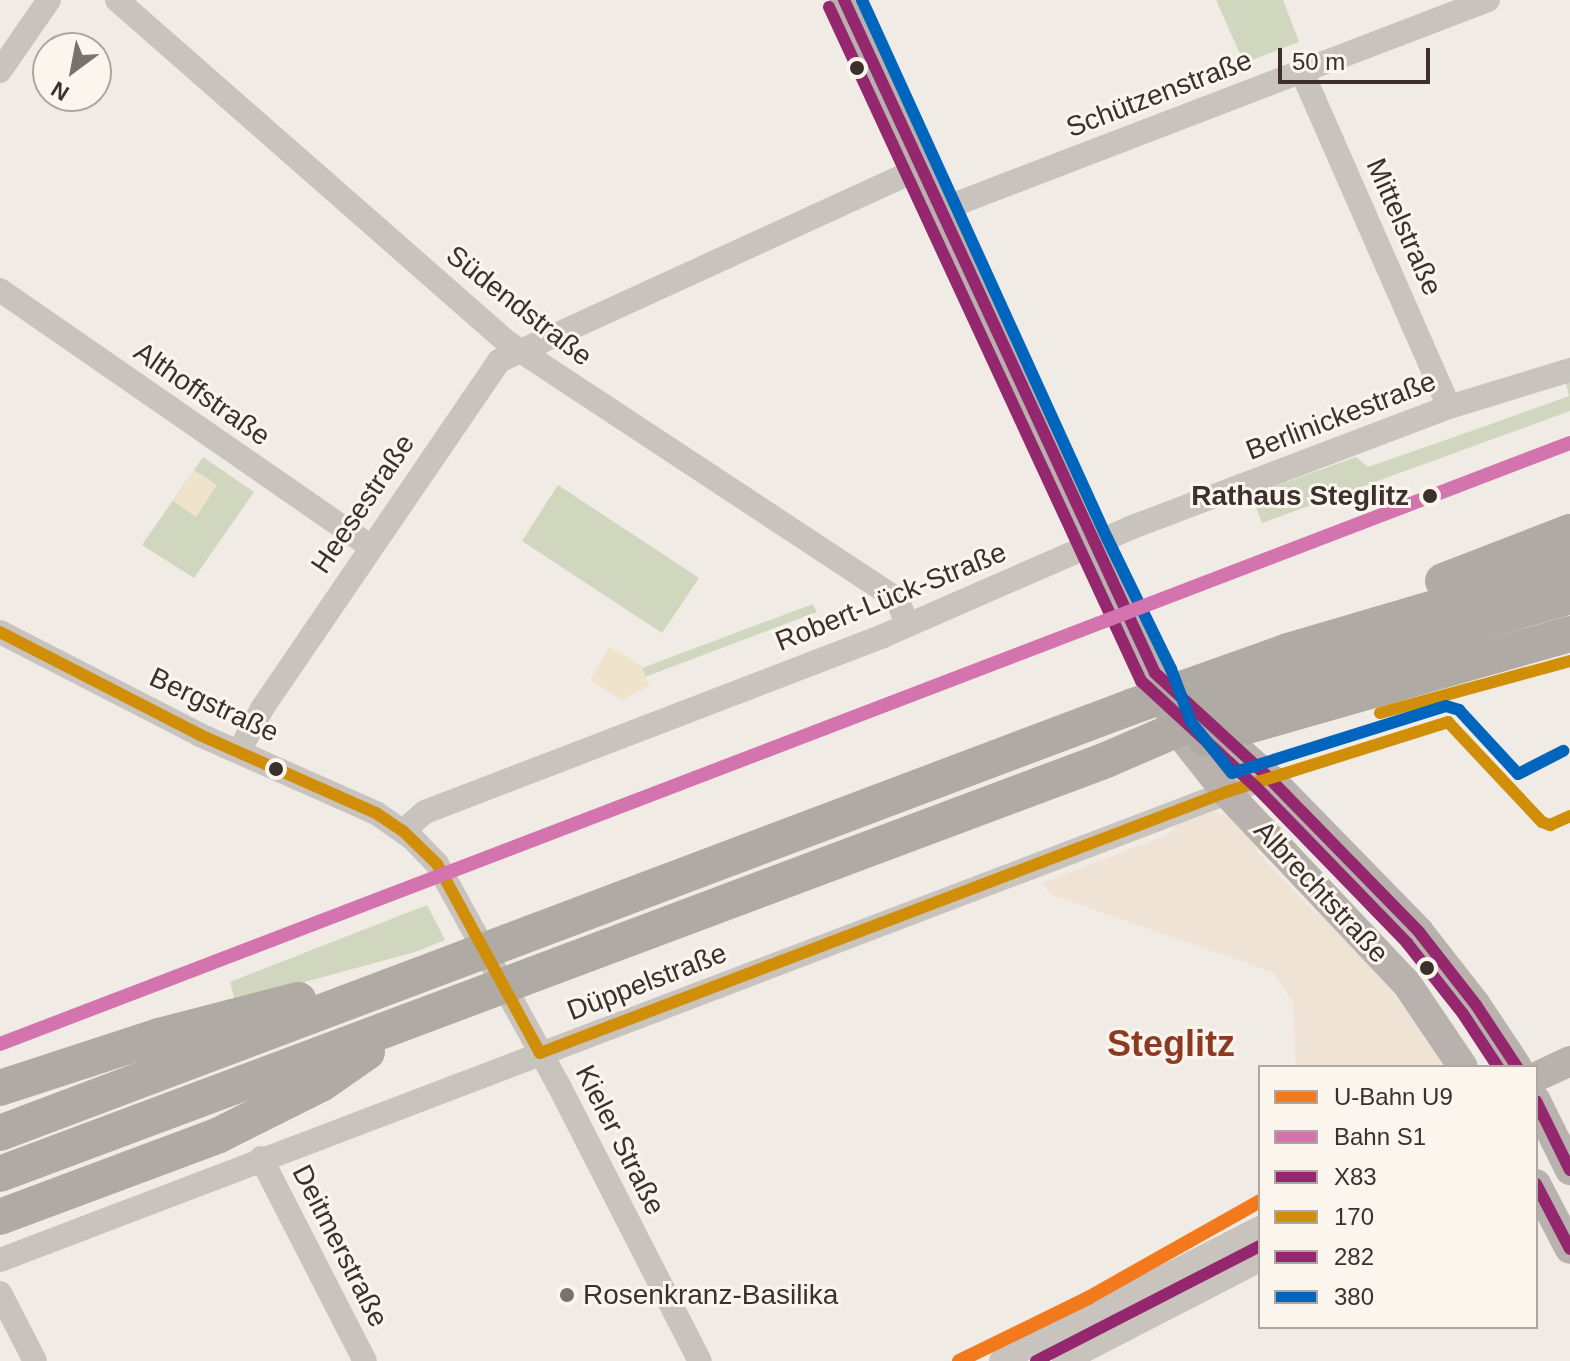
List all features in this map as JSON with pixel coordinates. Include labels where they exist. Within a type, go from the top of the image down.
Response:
[{"type":"highway","points":[[1288,651],[1385,603],[1570,532]]},
{"type":"highway","points":[[0,1133],[390,984],[454,963],[1288,651],[1570,568]]},
{"type":"highway","points":[[0,1174],[1106,760],[1243,701],[1395,647],[1570,596]]},
{"type":"highway","points":[[1106,760],[1160,752],[1570,634]]},
{"type":"highway","points":[[0,1088],[159,1036],[270,1005],[390,984]]},
{"type":"highway","points":[[0,1217],[219,1135],[321,1084],[415,1020]]},
{"type":"main road","name":"Albrechtstraße","points":[[844,0],[1093,545],[1157,676],[1177,730],[1226,792],[1397,973],[1462,1065]]},
{"type":"main road","name":"Albrechtstraße","points":[[1157,676],[1268,777],[1419,932],[1476,1005],[1516,1065]]},
{"type":"main road","points":[[1538,1076],[1570,1061]]},
{"type":"main road","points":[[1547,1113],[1570,1170]]},
{"type":"main road","points":[[1538,1188],[1570,1249]]},
{"type":"street","points":[[0,71],[49,0]]},
{"type":"street","name":"Südendstraße","points":[[117,0],[520,352],[897,599],[907,624]]},
{"type":"street","name":"Schützenstraße","points":[[940,210],[1488,0]]},
{"type":"street","name":"Mittelstraße","points":[[1302,72],[1449,407]]},
{"type":"street","name":"Heesestraße","points":[[239,751],[263,707],[491,369],[520,352],[921,168]]},
{"type":"street","name":"Althoffstraße","points":[[0,290],[370,546]]},
{"type":"street","name":"Berlinickestraße","points":[[1093,545],[1449,407],[1570,370]]},
{"type":"street","name":"Robert-Lück-Straße","points":[[403,831],[425,812],[907,624],[1093,545]]},
{"type":"street","name":"Bergstraße","points":[[0,632],[200,735],[376,813],[403,831]]},
{"type":"street","points":[[1226,792],[1243,757]]},
{"type":"street","name":"Düppelstraße","points":[[0,1260],[261,1158],[1268,777]]},
{"type":"street","name":"Kieler Straße","points":[[403,831],[437,864],[540,1053],[700,1361]]},
{"type":"street","name":"Deitmerstraße","points":[[261,1158],[365,1361]]},
{"type":"street","points":[[1001,1361],[1258,1229]]},
{"type":"street","points":[[1064,1361],[1258,1261]]},
{"type":"street","points":[[0,1293],[35,1361]]},
{"type":"green space","points":[[1216,0],[1283,0],[1299,42],[1244,63]]},
{"type":"green space","points":[[1570,382],[1570,411],[1262,523],[1254,502],[1269,493],[1270,488],[1356,457],[1368,467],[1477,429],[1569,396],[1566,383]]},
{"type":"green space","points":[[203,457],[254,492],[194,578],[142,545]]},
{"type":"green space","points":[[558,485],[699,578],[662,633],[522,541]]},
{"type":"green space","points":[[813,604],[817,612],[645,677],[642,668]]},
{"type":"green space","points":[[427,905],[445,940],[415,952],[235,1001],[230,982]]},
{"type":"sand","points":[[194,470],[217,485],[196,517],[173,501]]},
{"type":"sand","points":[[609,647],[641,665],[649,686],[622,700],[590,680]]},
{"type":"shaded area","points":[[1213,812],[1230,816],[1257,844],[1257,852],[1309,907],[1334,924],[1370,963],[1448,1065],[1296,1065],[1293,1002],[1273,972],[1050,894],[1043,883],[1170,834],[1174,826]]},
{"type":"metro line","name":"U9","points":[[959,1361],[1088,1298],[1258,1202]]},
{"type":"rail line","name":"S1","points":[[0,1044],[1570,443]]},
{"type":"transit line","name":"X83","points":[[844,0],[1155,673],[1268,777],[1419,932],[1476,1005],[1516,1065]]},
{"type":"transit line","name":"380","points":[[862,0],[1107,538],[1171,669],[1191,722],[1232,773],[1446,706],[1459,710],[1518,774],[1563,751]]},
{"type":"transit line","name":"282","points":[[829,7],[1141,681],[1257,788],[1407,943],[1463,1014],[1497,1065]]},
{"type":"transit line","name":"170","points":[[0,632],[200,735],[376,813],[403,831],[437,864],[540,1053]]},
{"type":"transit line","name":"170","points":[[1380,713],[1570,661]]},
{"type":"transit line","name":"170","points":[[540,1053],[1226,792],[1448,722],[1542,822],[1550,825],[1570,816]]},
{"type":"transit line","name":"X83","points":[[1538,1105],[1570,1170]]},
{"type":"transit line","name":"X83","points":[[1538,1188],[1570,1249]]},
{"type":"transit line","name":"282","points":[[1036,1361],[1258,1247]]},
{"type":"place","name":"Rathaus Steglitz","points":[[1430,496]]},
{"type":"place","name":"Rosenkranz-Basilika","points":[[567,1295]]},
{"type":"district","name":"Steglitz","points":[[1171,1044]]}]
